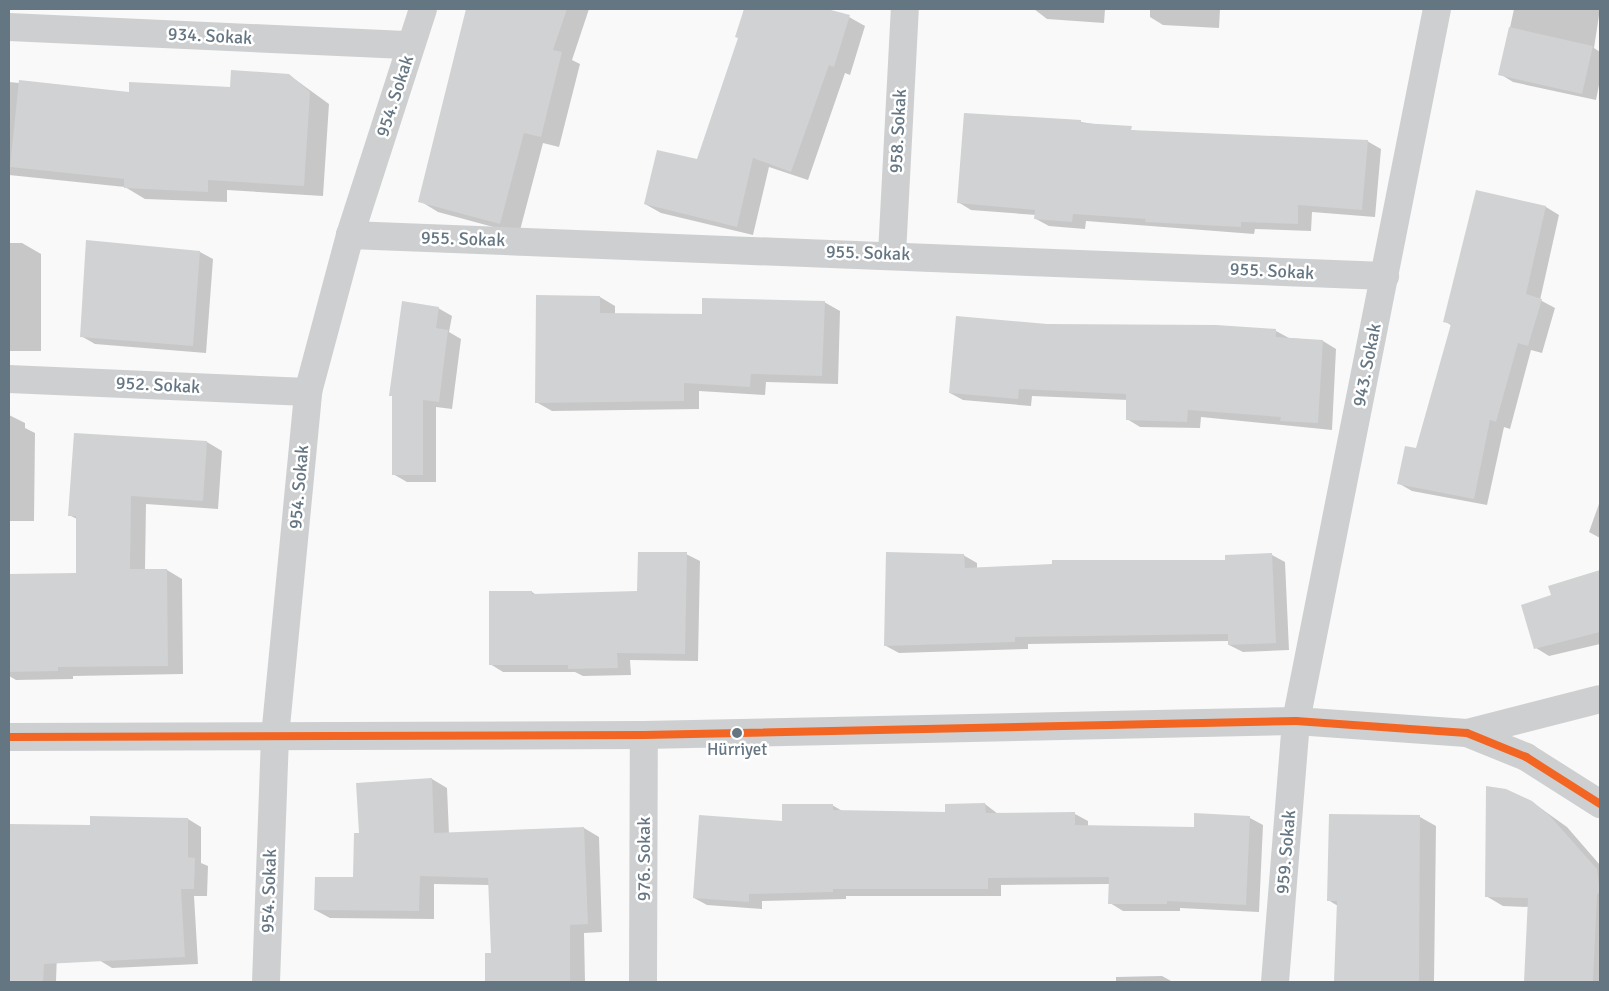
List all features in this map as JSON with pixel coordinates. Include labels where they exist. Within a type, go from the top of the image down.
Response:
[{"type":"street","name":"954. Sokak","points":[[266,982],[275,737],[308,392],[350,235],[423,9]]},
{"type":"street","name":"958. Sokak","points":[[892,254],[904,9]]},
{"type":"street","name":"943. Sokak","points":[[1296,722],[1437,9]]},
{"type":"street","name":"934. Sokak","points":[[9,27],[107,20],[411,45]]},
{"type":"street","name":"955. Sokak","points":[[350,235],[892,254],[1385,276]]},
{"type":"street","name":"952. Sokak","points":[[9,378],[308,392]]},
{"type":"street","points":[[9,737],[644,735],[1296,722],[1466,733],[1600,699]]},
{"type":"street","name":"959. Sokak","points":[[1275,982],[1296,722]]},
{"type":"street","points":[[1466,733],[1526,757],[1600,804]]},
{"type":"street","name":"976. Sokak","points":[[643,982],[644,735]]},
{"type":"building","points":[[466,9],[567,9],[553,50],[562,52],[541,137],[524,133],[500,224],[418,202]]},
{"type":"building","points":[[744,9],[827,9],[850,15],[834,67],[829,65],[791,172],[753,158],[737,227],[644,204],[657,150],[697,159],[738,38],[735,37]]},
{"type":"building","points":[[1509,27],[1593,46],[1582,94],[1498,75]]},
{"type":"building","points":[[231,70],[289,74],[310,92],[304,186],[208,180],[208,192],[124,188],[124,179],[10,167],[19,80],[129,92],[129,82],[230,87]]},
{"type":"building","points":[[964,113],[1081,120],[1081,123],[1132,126],[1131,130],[1368,140],[1362,210],[1298,205],[1298,224],[1241,222],[1241,227],[1145,222],[1146,219],[1073,214],[1072,222],[1034,219],[1035,210],[957,203]]},
{"type":"building","points":[[1476,190],[1546,206],[1526,294],[1542,299],[1528,346],[1518,343],[1496,422],[1490,420],[1474,499],[1397,484],[1405,446],[1416,448],[1451,324],[1443,322]]},
{"type":"building","points":[[86,240],[200,251],[193,346],[80,337]]},
{"type":"building","points":[[536,295],[600,296],[600,313],[702,314],[702,298],[825,301],[822,376],[751,374],[750,387],[684,383],[684,401],[535,403]]},
{"type":"building","points":[[402,301],[439,307],[436,328],[448,330],[439,402],[423,400],[423,475],[392,475],[392,396],[389,396]]},
{"type":"building","points":[[956,316],[1047,324],[1216,325],[1276,329],[1276,337],[1323,340],[1318,423],[1280,421],[1281,417],[1188,410],[1187,422],[1126,420],[1126,394],[1019,389],[1018,399],[949,393]]},
{"type":"building","points":[[74,433],[207,441],[203,501],[131,496],[130,569],[167,569],[168,666],[58,667],[58,671],[9,672],[9,574],[76,573],[76,516],[68,516]]},
{"type":"building","points":[[638,552],[687,552],[685,654],[617,653],[618,668],[568,669],[568,665],[489,665],[489,591],[532,591],[532,594],[637,591]]},
{"type":"building","points":[[886,552],[964,554],[965,568],[1052,564],[1052,560],[1225,560],[1225,555],[1272,553],[1276,643],[1228,645],[1228,634],[1015,637],[1015,642],[884,646]]},
{"type":"building","points":[[1600,570],[1600,632],[1534,649],[1521,605],[1551,595],[1548,586]]},
{"type":"building","points":[[432,778],[434,833],[584,827],[588,924],[570,925],[570,982],[485,982],[485,953],[491,953],[488,878],[420,876],[419,911],[314,910],[315,877],[353,877],[354,833],[359,833],[356,783]]},
{"type":"building","points":[[1486,786],[1506,789],[1532,801],[1550,816],[1597,869],[1600,893],[1597,894],[1593,982],[1524,982],[1528,898],[1485,897]]},
{"type":"building","points":[[985,803],[986,813],[1075,812],[1075,825],[1194,827],[1194,813],[1250,816],[1246,905],[1167,901],[1167,904],[1108,904],[1109,877],[988,878],[988,889],[833,889],[833,892],[749,894],[749,902],[693,898],[699,815],[782,821],[782,804],[833,804],[833,810],[945,812],[945,804]]},
{"type":"building","points":[[1329,814],[1420,815],[1419,982],[1334,982],[1337,901],[1327,901]]},
{"type":"building","points":[[90,816],[188,818],[188,857],[195,858],[194,889],[181,889],[185,957],[44,964],[43,982],[9,982],[9,824],[90,825]]},
{"type":"transit line","points":[[9,737],[644,735],[1296,721],[1467,733],[1526,757],[1600,804]]},
{"type":"place","name":"Hürriyet","points":[[737,733]]}]
